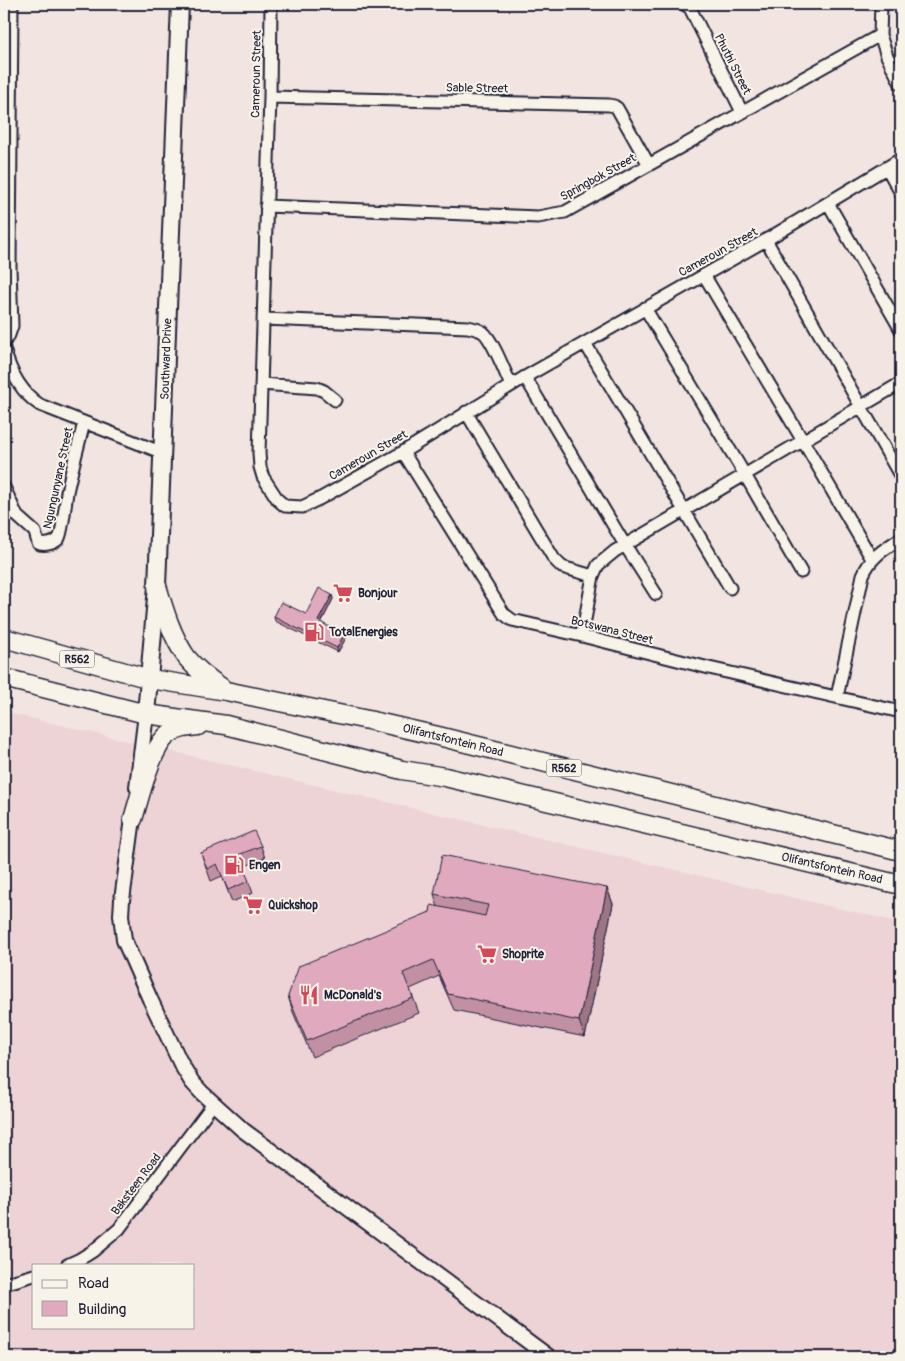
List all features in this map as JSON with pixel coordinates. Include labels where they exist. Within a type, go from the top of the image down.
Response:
[{"type":"main road","name":"Southward Drive","points":[[146,714],[157,586],[180,4]]},
{"type":"main road","points":[[157,586],[173,632],[187,658],[202,674],[226,691]]},
{"type":"main road","name":"Olifantsfontein Road","points":[[4,638],[150,679],[226,691],[438,736],[901,851]]},
{"type":"main road","name":"Olifantsfontein Road","points":[[4,678],[146,714],[226,725],[374,764],[445,777],[901,885]]},
{"type":"main road","points":[[133,819],[155,751],[161,741],[179,729],[205,725],[226,725]]},
{"type":"street","points":[[4,342],[12,326],[7,268],[12,4]]},
{"type":"street","name":"Cameroun Street","points":[[271,4],[259,453],[263,478],[270,490],[284,506],[302,507],[403,452],[511,385],[766,240],[901,159]]},
{"type":"street","points":[[881,4],[880,34],[887,56],[901,84]]},
{"type":"street","name":"Phuthi Street","points":[[690,5],[742,112]]},
{"type":"street","name":"Springbok Street","points":[[266,206],[538,217],[565,212],[880,34]]},
{"type":"street","name":"Sable Street","points":[[270,97],[609,105],[617,108],[649,164]]},
{"type":"street","points":[[887,168],[901,193]]},
{"type":"street","points":[[828,203],[901,330]]},
{"type":"street","points":[[766,240],[901,477]]},
{"type":"street","points":[[704,275],[872,559]]},
{"type":"street","points":[[645,308],[745,475],[800,572]]},
{"type":"street","points":[[263,319],[468,327],[484,333],[511,385]]},
{"type":"street","points":[[584,343],[730,588]]},
{"type":"street","points":[[4,349],[12,372],[18,382],[28,396],[40,405],[163,453]]},
{"type":"street","points":[[525,377],[656,594]]},
{"type":"street","points":[[582,636],[593,576],[598,565],[606,557],[901,383]]},
{"type":"street","points":[[261,384],[317,388],[335,400]]},
{"type":"street","points":[[466,412],[554,559],[562,566],[593,576]]},
{"type":"street","name":"Ngungunyane Street","points":[[4,487],[17,516],[36,532],[38,543],[41,545],[57,541],[61,534],[67,492],[84,423]]},
{"type":"street","name":"Botswana Street","points":[[403,452],[506,617],[709,668],[901,712]]},
{"type":"street","points":[[837,697],[863,575],[867,565],[872,559],[901,538]]},
{"type":"street","points":[[146,714],[122,900],[124,940],[181,1064],[192,1082],[212,1104],[243,1130],[549,1357]]},
{"type":"street","name":"Baksteen Road","points":[[69,1264],[93,1251],[119,1229],[212,1104]]},
{"type":"street","points":[[4,1284],[32,1276]]},
{"type":"shaded area","points":[[4,712],[901,923],[901,1357],[4,1357]]},
{"type":"building","points":[[319,588],[332,595],[318,621],[344,634],[337,648],[274,617],[281,602],[306,614]]},
{"type":"building","points":[[254,831],[261,846],[238,855],[249,881],[228,890],[217,864],[207,869],[201,853]]},
{"type":"building","name":"Shoprite","points":[[442,855],[607,888],[579,1021],[448,994],[433,960],[403,973],[413,998],[307,1041],[288,996],[299,966],[430,912],[431,905],[485,916],[488,905],[434,894]]},
{"type":"place","name":"Bonjour","points":[[343,593]]},
{"type":"place","name":"TotalEnergies","points":[[314,632]]},
{"type":"place","name":"Engen","points":[[234,865]]},
{"type":"place","name":"Quickshop","points":[[253,905]]},
{"type":"place","name":"Shoprite","points":[[487,954]]},
{"type":"place","name":"McDonald's","points":[[309,995]]}]
